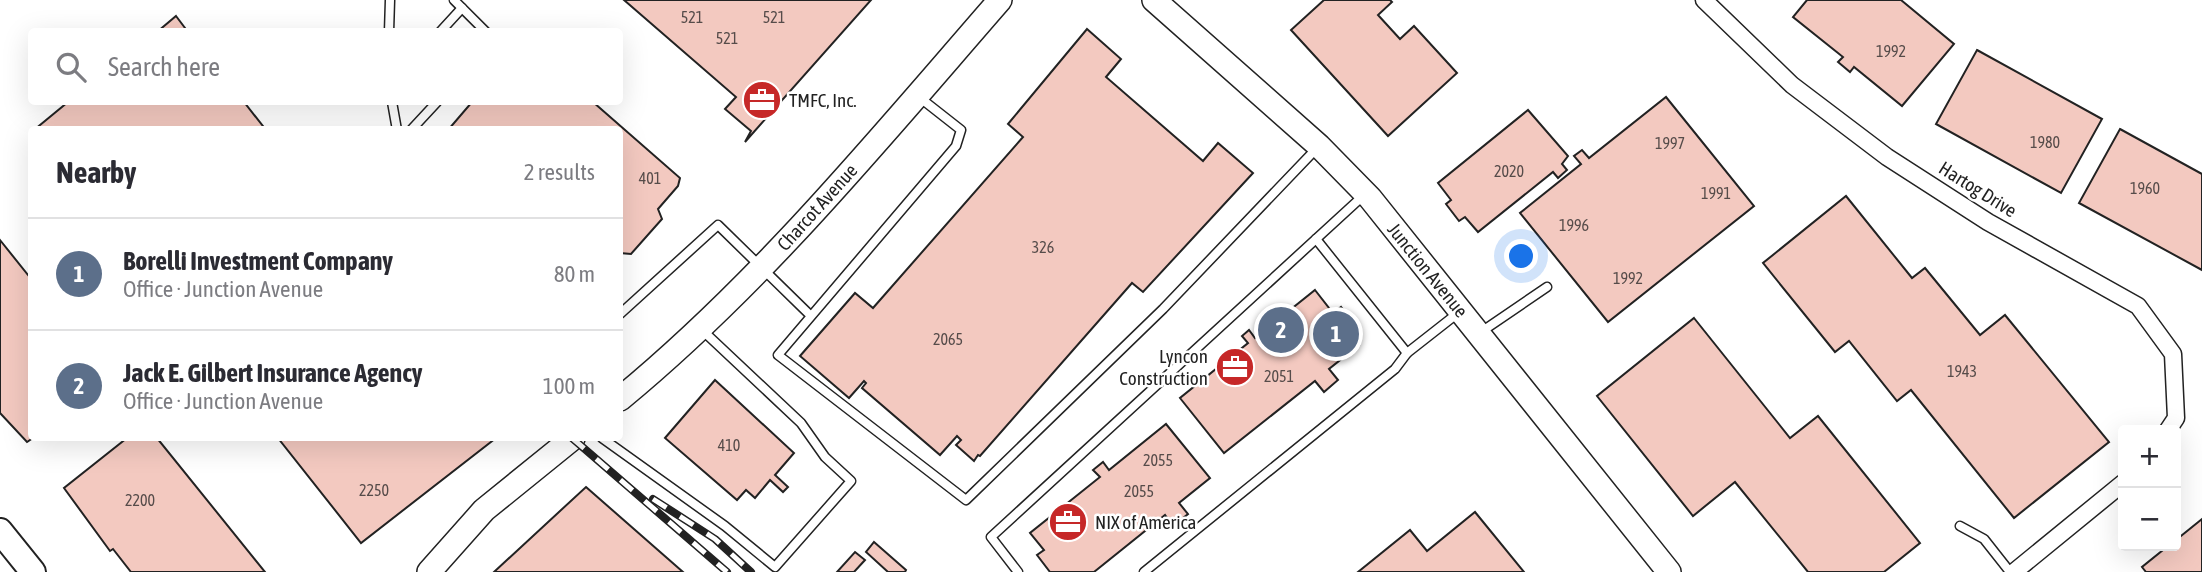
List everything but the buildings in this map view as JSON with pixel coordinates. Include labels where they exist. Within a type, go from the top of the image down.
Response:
[{"type":"main road","points":[[0,531],[33,572]]},
{"type":"street","name":"Charcot Avenue","points":[[623,396],[701,329],[761,270],[1000,0]]},
{"type":"street","name":"Junction Avenue","points":[[1154,0],[1319,146],[1366,194],[1669,572]]},
{"type":"street","name":"Hartog Drive","points":[[1704,0],[1792,85],[1887,157],[1988,222],[2138,306],[2173,354],[2176,418],[2171,425]]},
{"type":"street","points":[[429,572],[484,510],[569,441]]},
{"type":"street","points":[[2012,572],[2118,487]]},
{"type":"lane","points":[[389,28],[390,0]]},
{"type":"lane","points":[[454,0],[482,28]]},
{"type":"lane","points":[[444,28],[462,8]]},
{"type":"lane","points":[[917,96],[961,130],[956,146],[778,355],[966,500],[1163,309],[1319,146]]},
{"type":"lane","points":[[393,105],[396,126]]},
{"type":"lane","points":[[415,126],[435,105]]},
{"type":"lane","points":[[1018,572],[991,537],[1366,194]]},
{"type":"lane","points":[[623,311],[718,225],[810,315]]},
{"type":"lane","points":[[1316,239],[1407,353]]},
{"type":"lane","points":[[1479,334],[1547,287]]},
{"type":"lane","points":[[1144,572],[1395,369],[1407,353],[1460,311]]},
{"type":"lane","points":[[605,441],[725,526],[775,567],[851,481],[825,457],[801,423],[701,329]]},
{"type":"lane","points":[[1961,526],[1984,538],[2012,572]]},
{"type":"railway","points":[[575,441],[727,572]]},
{"type":"railway","points":[[653,499],[715,539],[751,572]]},
{"type":"place","name":"TMFC, Inc.","points":[[762,100]]},
{"type":"place","name":"Jack E. Gilbert Insurance Agency","points":[[1281,330]]},
{"type":"place","name":"Borelli Investment Company","points":[[1336,334]]},
{"type":"place","name":"Lyncon Construction","points":[[1235,367]]},
{"type":"place","name":"NIX of America","points":[[1068,522]]}]
